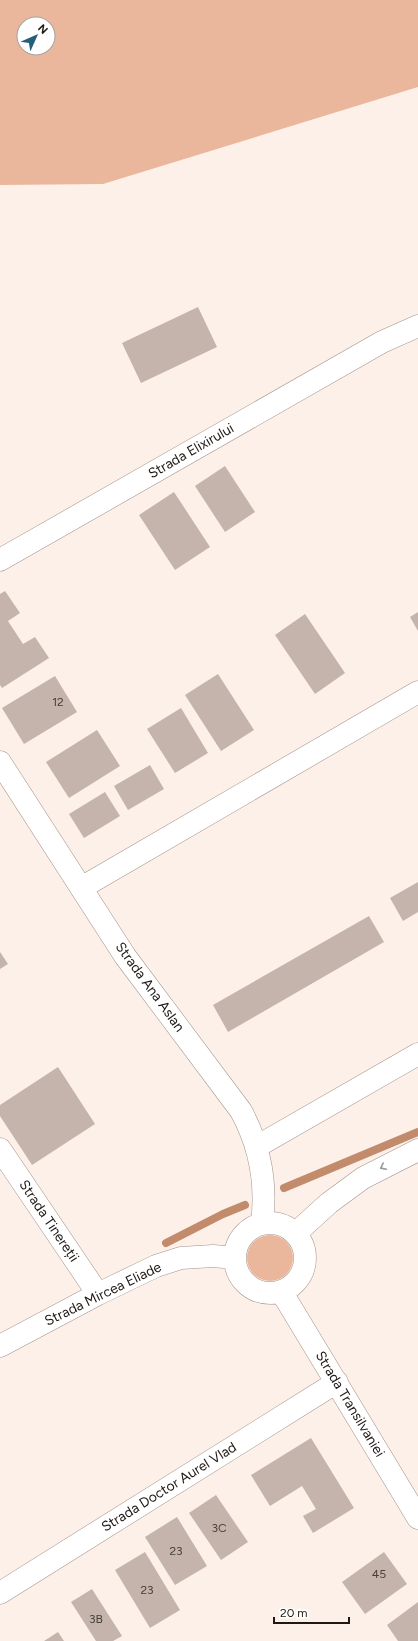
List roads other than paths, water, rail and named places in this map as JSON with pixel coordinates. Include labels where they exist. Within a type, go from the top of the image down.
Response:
[{"type":"street","name":"Strada Elixirului","points":[[0,560],[382,342],[418,326]]},
{"type":"street","points":[[81,888],[418,692]]},
{"type":"street","name":"Strada Ana Aslan","points":[[0,762],[125,956],[241,1111],[251,1130],[261,1162],[263,1184],[262,1223]]},
{"type":"street","points":[[256,1147],[418,1054]]},
{"type":"street","name":"Strada Tinereții","points":[[0,1149],[98,1294]]},
{"type":"street","points":[[296,1233],[345,1190],[381,1168],[418,1150]]},
{"type":"street","points":[[274,1222],[286,1226],[296,1233],[303,1243],[306,1255],[305,1267],[300,1278],[292,1286],[281,1292],[270,1293],[259,1291],[249,1286],[237,1269],[235,1258],[236,1246],[242,1236],[251,1227],[262,1223],[274,1222]]},
{"type":"street","name":"Strada Mircea Eliade","points":[[0,1346],[98,1294],[156,1266],[181,1258],[213,1256],[235,1258]]},
{"type":"street","name":"Strada Transilvaniei","points":[[281,1292],[337,1382],[418,1518]]},
{"type":"street","name":"Strada Doctor Aurel Vlad","points":[[0,1592],[337,1382]]},
{"type":"waterway","points":[[284,1188],[418,1132]]},
{"type":"waterway","points":[[166,1243],[223,1214],[245,1205]]}]
